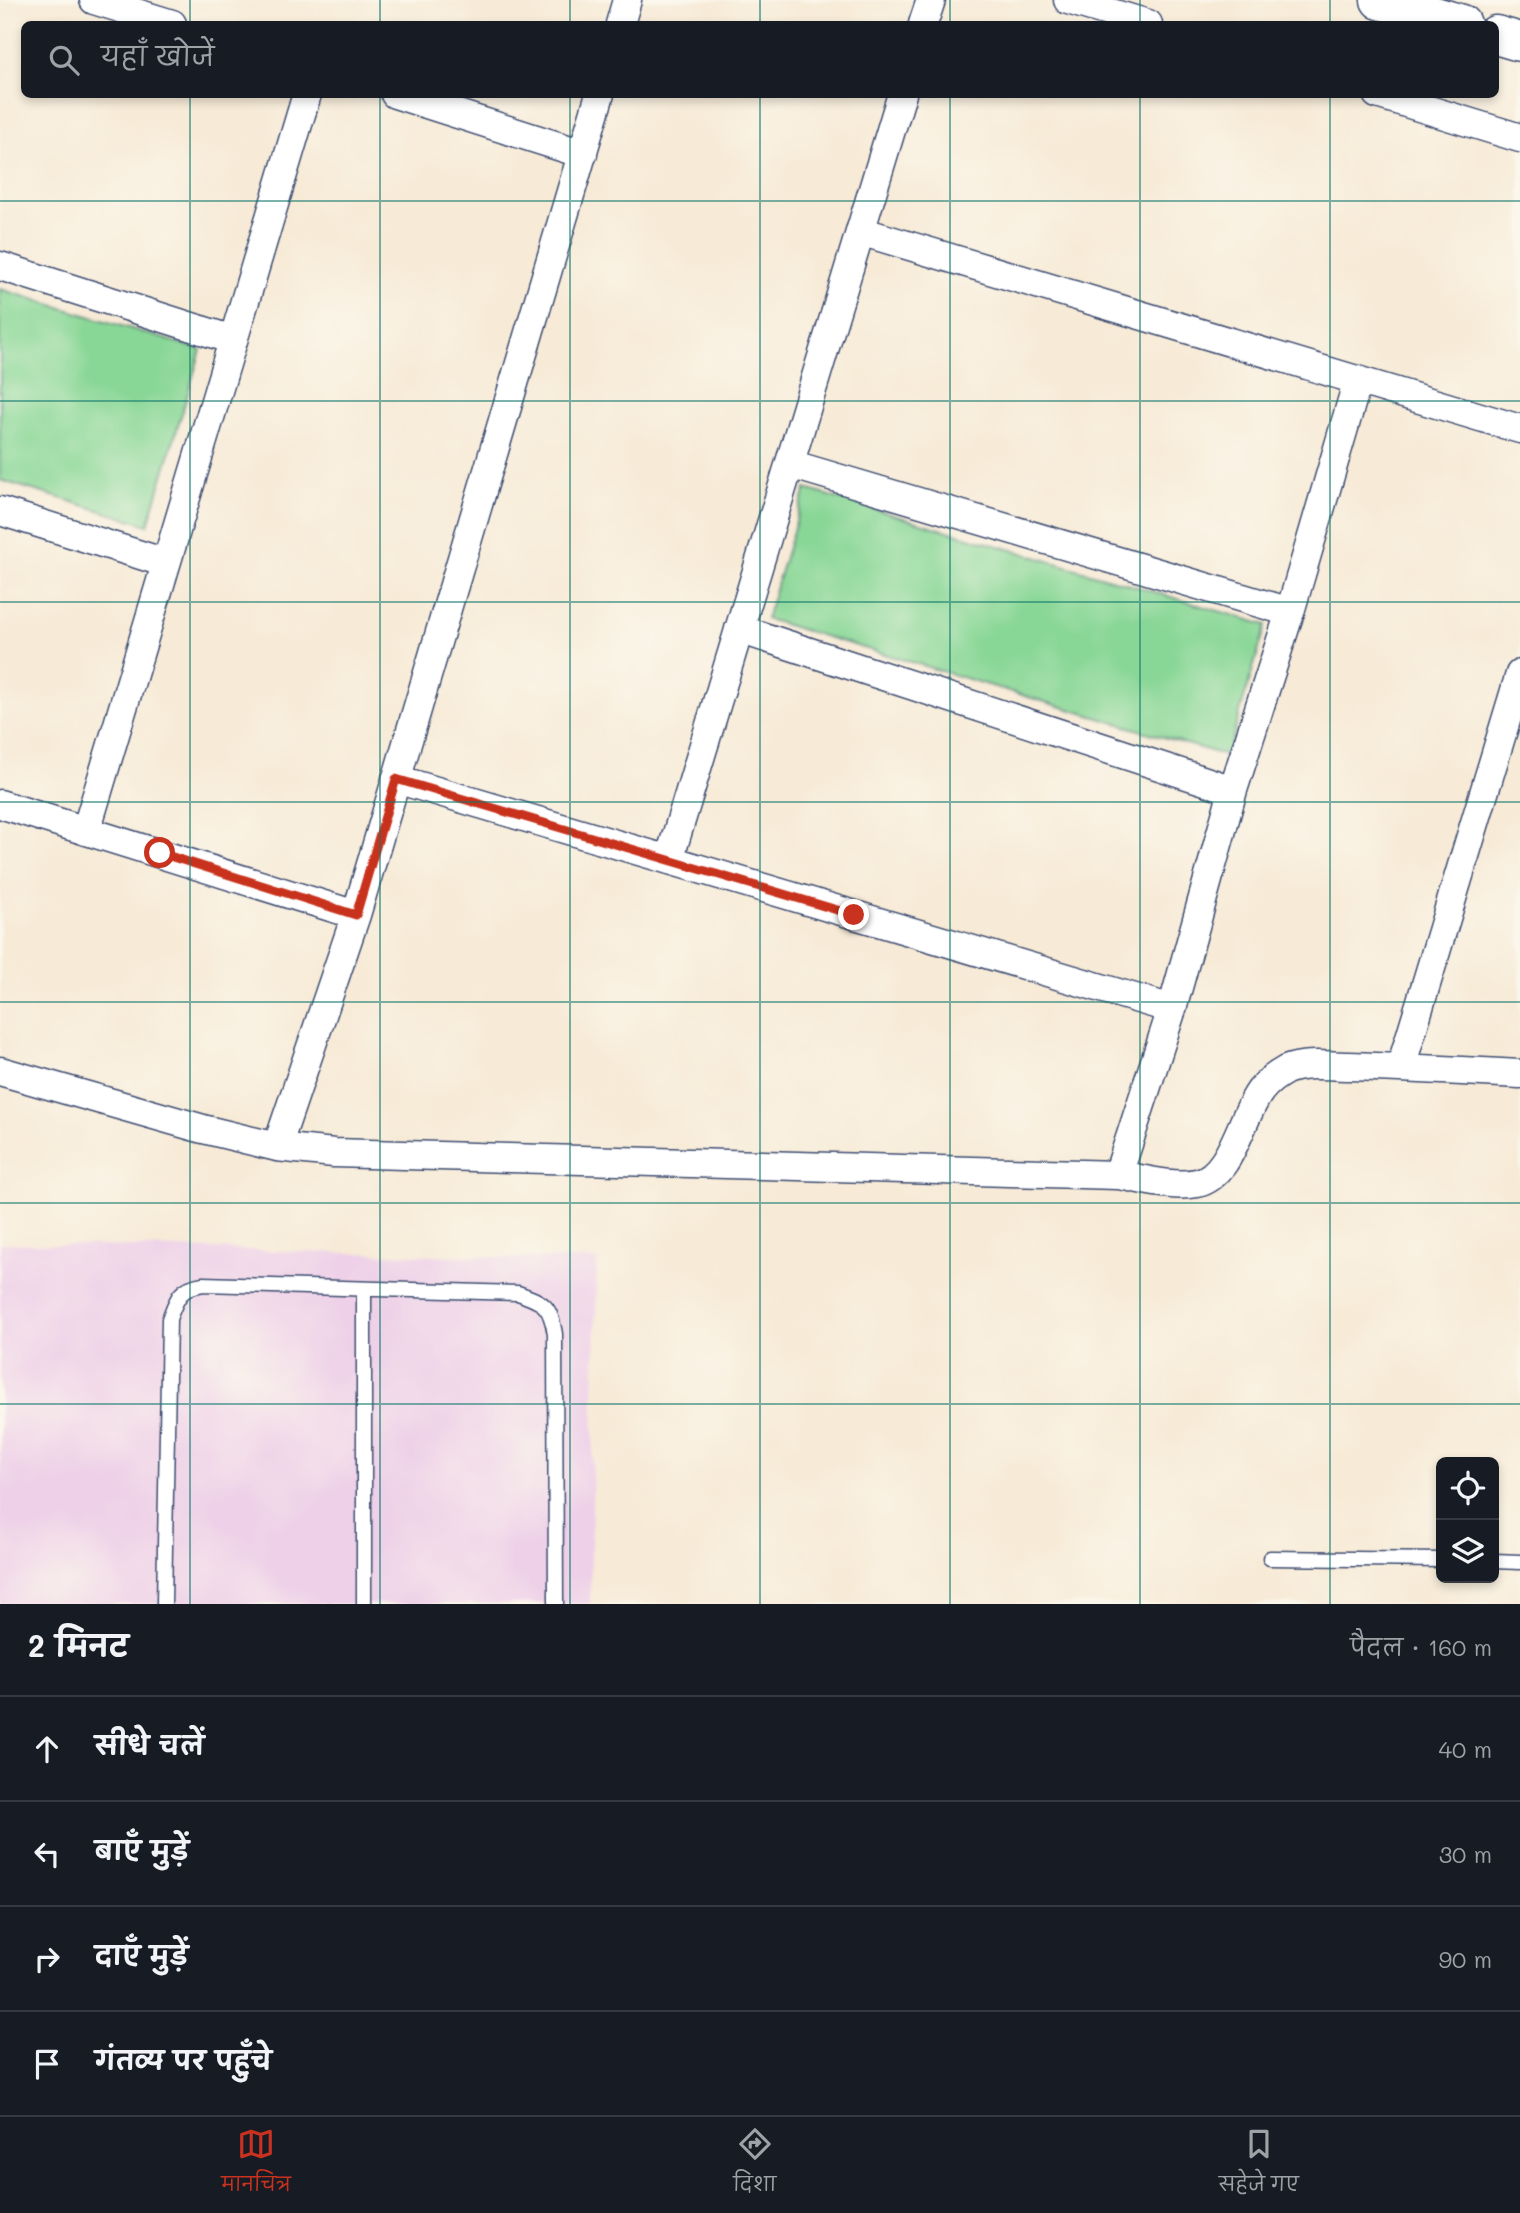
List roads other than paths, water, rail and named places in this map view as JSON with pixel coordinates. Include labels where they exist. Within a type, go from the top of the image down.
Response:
[{"type":"street","points":[[94,0],[162,21]]},
{"type":"street","points":[[621,21],[627,0]]},
{"type":"street","points":[[924,21],[931,0]]},
{"type":"street","points":[[1068,0],[1138,21]]},
{"type":"street","points":[[1380,0],[1452,21]]},
{"type":"street","points":[[1499,36],[1520,42]]},
{"type":"street","points":[[86,831],[306,98]]},
{"type":"street","points":[[408,98],[583,154]]},
{"type":"street","points":[[277,1147],[356,915],[599,98]]},
{"type":"street","points":[[669,860],[901,98]]},
{"type":"street","points":[[1390,98],[1520,138]]},
{"type":"street","points":[[860,231],[1520,429]]},
{"type":"street","points":[[0,266],[233,340]]},
{"type":"street","points":[[1118,1175],[1172,1009],[1233,790],[1290,612],[1358,380]]},
{"type":"street","points":[[790,464],[1290,612]]},
{"type":"street","points":[[0,511],[166,563]]},
{"type":"street","points":[[739,629],[1233,790]]},
{"type":"street","points":[[1401,1067],[1520,674]]},
{"type":"street","points":[[396,779],[1172,1009]]},
{"type":"street","points":[[0,804],[356,915]]},
{"type":"street","points":[[0,1070],[203,1129],[277,1147],[334,1153],[1118,1175],[1173,1184],[1194,1184],[1209,1180],[1224,1163],[1261,1090],[1273,1078],[1288,1069],[1308,1066],[1401,1067],[1520,1074]]},
{"type":"lane","points":[[164,1604],[169,1319],[177,1297],[189,1286],[203,1284],[518,1293],[541,1301],[551,1314],[555,1334],[556,1604]]},
{"type":"lane","points":[[364,1290],[364,1604]]},
{"type":"lane","points":[[1270,1558],[1436,1560]]},
{"type":"lane","points":[[1499,1561],[1520,1562]]}]
